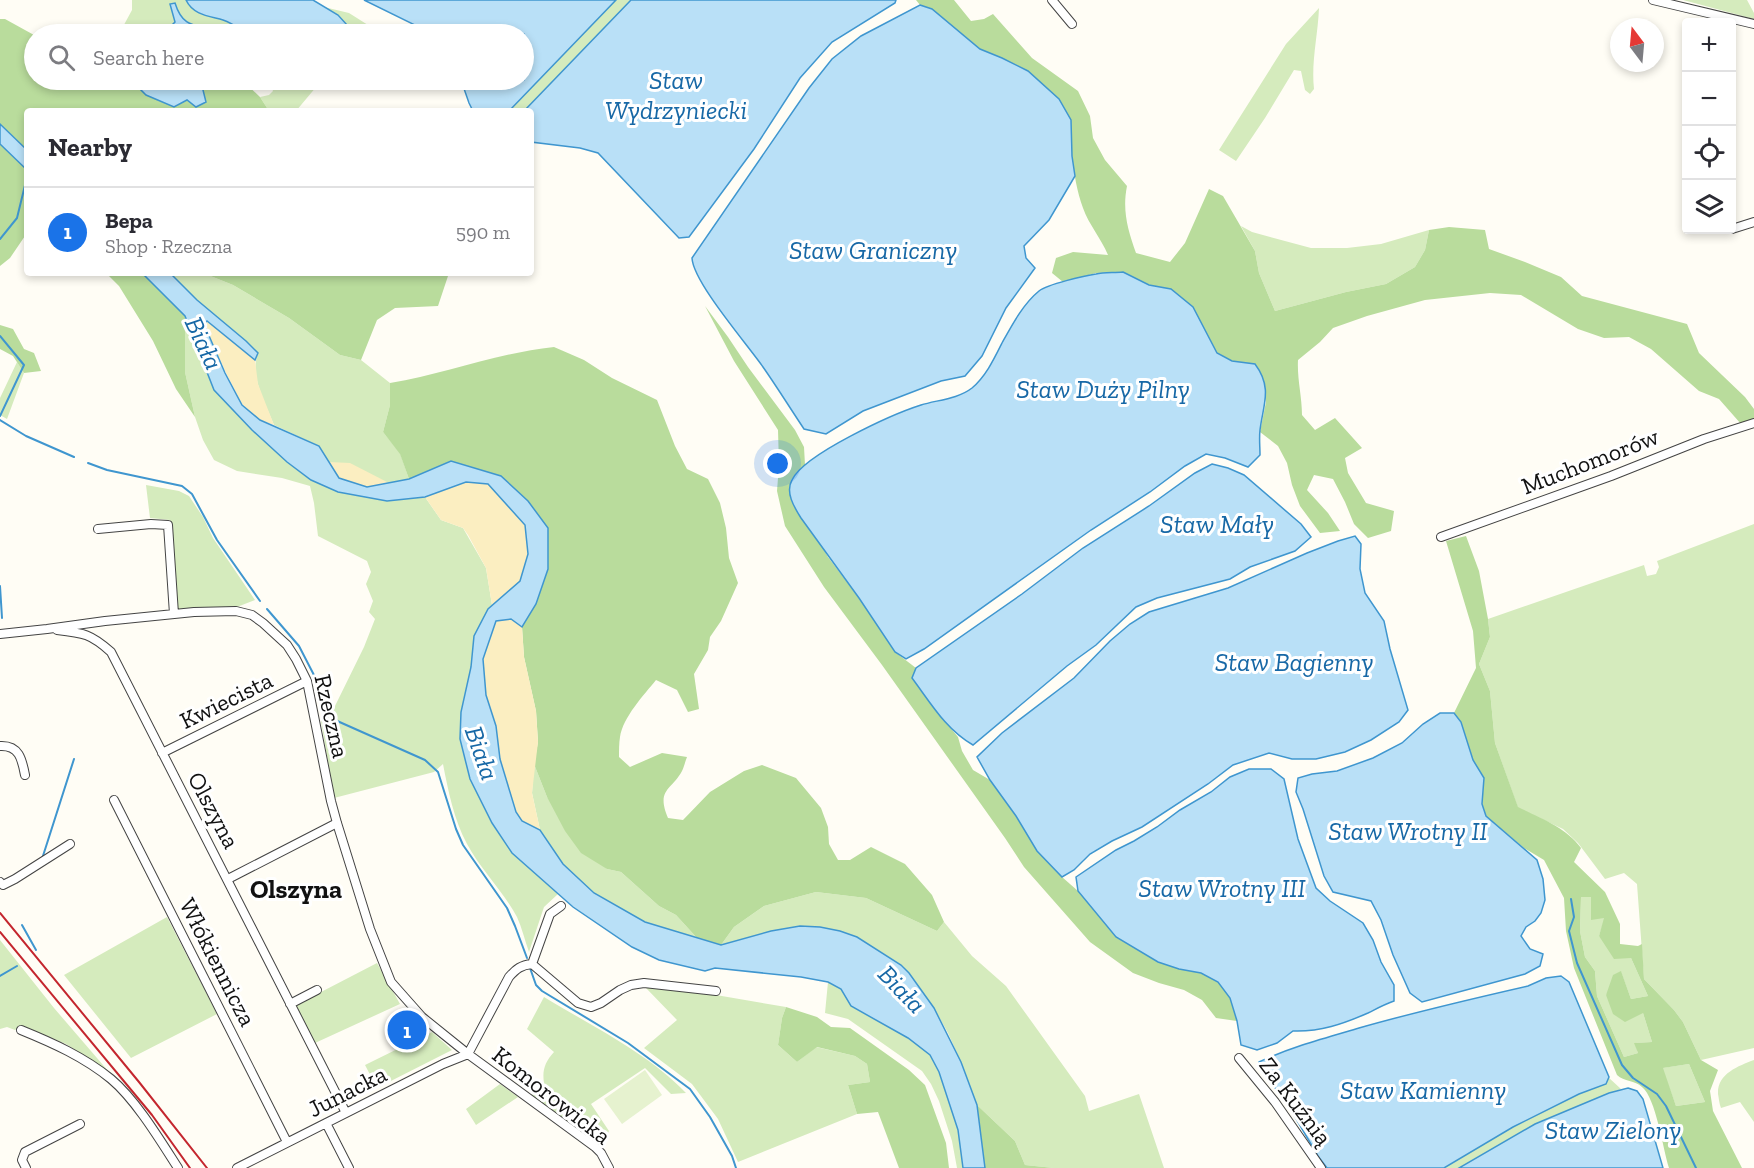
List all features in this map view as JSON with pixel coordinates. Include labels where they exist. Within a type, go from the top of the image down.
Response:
[{"type":"street","points":[[1052,0],[1072,24]]},
{"type":"street","points":[[1653,0],[1754,24]]},
{"type":"street","points":[[1736,228],[1754,222]]},
{"type":"street","name":"Muchomorów","points":[[1441,537],[1611,476],[1704,439],[1754,423]]},
{"type":"street","points":[[98,529],[151,524],[168,525],[174,614]]},
{"type":"street","name":"Rzeczna","points":[[0,634],[174,614],[236,611],[252,615],[287,645],[307,681],[337,823],[370,929],[391,982],[422,1017],[468,1054]]},
{"type":"street","name":"Olszyna","points":[[47,629],[89,635],[111,652],[346,1113]]},
{"type":"street","name":"Kwiecista","points":[[162,753],[307,681]]},
{"type":"street","points":[[0,746],[5,745],[16,749],[26,775]]},
{"type":"street","name":"Włókiennicza","points":[[114,800],[287,1142]]},
{"type":"street","points":[[228,879],[337,823]]},
{"type":"street","points":[[0,882],[3,885],[15,879],[70,844]]},
{"type":"street","points":[[532,964],[550,914],[561,906]]},
{"type":"street","points":[[468,1054],[509,978],[517,968],[524,964],[532,964],[579,1004],[591,1007],[631,985],[644,983],[716,991]]},
{"type":"street","points":[[290,1004],[317,990]]},
{"type":"street","points":[[21,1030],[59,1045],[112,1080],[156,1134],[178,1168]]},
{"type":"street","name":"Junacka","points":[[237,1168],[442,1064],[468,1054]]},
{"type":"street","name":"Komorowicka","points":[[468,1054],[595,1147],[609,1168]]},
{"type":"street","name":"Za Kuźnią","points":[[1239,1058],[1281,1109],[1321,1168]]},
{"type":"street","points":[[326,1123],[349,1168]]},
{"type":"street","points":[[26,1168],[22,1160],[25,1152],[80,1124]]},
{"type":"green space","points":[[132,0],[186,0],[197,12],[232,24],[187,24],[178,14],[175,4],[170,4],[175,22],[173,24],[124,24],[132,10]]},
{"type":"green space","points":[[616,0],[634,0],[527,108],[512,108],[529,90],[534,90],[534,85]]},
{"type":"green space","points":[[916,0],[954,0],[971,21],[984,19],[993,14],[1032,58],[1078,91],[1090,116],[1093,138],[1105,160],[1127,186],[1125,204],[1127,220],[1136,253],[1170,262],[1185,243],[1209,189],[1223,196],[1255,251],[1259,273],[1275,311],[1386,284],[1415,267],[1425,250],[1429,230],[1449,227],[1485,230],[1489,249],[1561,277],[1582,296],[1687,324],[1699,353],[1745,397],[1754,409],[1754,420],[1741,424],[1719,399],[1699,391],[1651,349],[1629,337],[1604,338],[1578,329],[1521,295],[1490,293],[1425,300],[1333,328],[1298,360],[1302,415],[1315,430],[1335,418],[1362,448],[1345,458],[1348,473],[1366,503],[1394,511],[1391,531],[1368,538],[1354,524],[1333,479],[1314,475],[1307,490],[1328,513],[1340,531],[1320,533],[1300,506],[1287,463],[1278,446],[1260,432],[1266,402],[1255,364],[1232,361],[1217,353],[1205,332],[1171,289],[1149,285],[1123,272],[1096,273],[1063,282],[1052,273],[1056,258],[1073,252],[1108,255],[1083,208],[1072,156],[1002,58],[980,49],[932,9],[920,5]]},
{"type":"green space","points":[[1683,0],[1747,0],[1754,13],[1754,19]]},
{"type":"green space","points":[[324,7],[349,13],[366,24],[340,24]]},
{"type":"green space","points":[[1319,8],[1314,59],[1314,89],[1310,94],[1305,90],[1301,71],[1294,70],[1236,161],[1219,150],[1286,44]]},
{"type":"green space","points":[[0,19],[5,19],[24,29],[24,90],[141,90],[146,95],[203,90],[253,90],[267,108],[24,108],[24,147],[0,124]]},
{"type":"green space","points":[[314,90],[299,108],[267,108],[260,97],[269,95],[273,91]]},
{"type":"green space","points":[[0,144],[24,167],[24,237],[10,258],[0,266]]},
{"type":"green space","points":[[1241,226],[1252,232],[1311,248],[1347,248],[1381,244],[1429,230],[1425,250],[1415,267],[1386,284],[1275,311],[1259,273],[1255,251]]},
{"type":"green space","points":[[109,276],[145,276],[185,316],[185,372],[195,417],[176,389],[153,341],[119,286]]},
{"type":"green space","points":[[173,276],[210,276],[233,285],[289,318],[340,355],[361,360],[390,383],[390,405],[383,432],[400,453],[409,479],[367,487],[339,478],[319,446],[274,425],[257,380],[258,353]]},
{"type":"green space","points":[[210,276],[448,276],[438,306],[395,308],[377,320],[361,360],[340,355],[289,318],[233,285]]},
{"type":"green space","points":[[705,306],[795,430],[804,447],[805,465],[791,480],[790,491],[828,557],[895,652],[916,668],[912,678],[958,737],[962,751],[973,770],[990,780],[1016,816],[1037,851],[1078,891],[1116,937],[1179,969],[1201,973],[1218,982],[1230,997],[1237,1021],[1216,1018],[1202,1000],[1184,990],[1133,973],[1090,942],[1024,867],[882,665],[824,587],[785,526],[777,491],[778,430],[734,361]]},
{"type":"green space","points":[[185,316],[214,390],[387,501],[425,497],[441,520],[463,528],[486,568],[492,605],[474,636],[471,667],[461,712],[470,779],[492,824],[512,853],[558,894],[544,907],[529,952],[517,917],[462,835],[452,805],[443,764],[434,772],[334,798],[321,721],[335,706],[375,619],[369,612],[373,601],[366,584],[371,572],[367,561],[318,536],[310,486],[282,478],[237,471],[214,460],[203,440],[195,417],[185,372]]},
{"type":"green space","points":[[0,325],[13,329],[24,349],[34,353],[41,371],[24,373],[13,356],[0,349]]},
{"type":"green space","points":[[554,347],[584,360],[612,378],[657,400],[675,446],[687,469],[708,479],[720,503],[726,528],[729,558],[738,583],[721,621],[710,637],[708,650],[694,674],[699,709],[688,712],[677,690],[656,680],[625,722],[620,737],[619,757],[630,767],[662,753],[687,757],[678,778],[664,796],[668,818],[683,820],[710,792],[744,771],[762,765],[796,778],[821,808],[828,827],[829,844],[838,860],[850,860],[871,847],[905,864],[932,895],[944,922],[937,931],[866,898],[816,892],[764,906],[734,927],[721,945],[697,938],[676,915],[659,906],[621,872],[607,869],[581,853],[565,831],[547,797],[534,764],[538,742],[536,711],[524,657],[522,627],[536,604],[528,501],[501,476],[451,461],[409,479],[400,454],[383,432],[390,405],[390,383],[512,354]]},
{"type":"green space","points":[[17,362],[24,373],[7,419],[0,415],[0,398]]},
{"type":"green space","points":[[146,485],[179,491],[189,496],[213,538],[255,600],[237,607],[196,607],[178,611],[170,520],[150,518]]},
{"type":"green space","points":[[1754,524],[1754,1048],[1701,1060],[1683,1022],[1644,979],[1637,884],[1624,873],[1605,879],[1578,843],[1563,829],[1518,808],[1495,743],[1490,691],[1479,664],[1490,637],[1488,619],[1644,565],[1647,576],[1656,574],[1659,567],[1657,561]]},
{"type":"green space","points":[[1466,536],[1479,571],[1490,637],[1479,664],[1490,691],[1495,743],[1518,807],[1552,824],[1575,841],[1581,848],[1574,862],[1605,892],[1620,924],[1620,944],[1638,946],[1642,944],[1644,979],[1683,1022],[1701,1060],[1718,1070],[1710,1091],[1713,1111],[1742,1168],[1669,1168],[1658,1124],[1647,1093],[1639,1085],[1617,1075],[1574,968],[1566,931],[1564,898],[1544,860],[1524,848],[1486,816],[1482,804],[1484,778],[1473,760],[1461,722],[1454,713],[1476,668],[1473,631],[1446,541]],"holes":[[[1581,897],[1591,897],[1591,920],[1604,918],[1599,936],[1614,959],[1631,958],[1648,996],[1631,999],[1621,971],[1613,975],[1606,995],[1613,1014],[1625,1022],[1643,1013],[1652,1042],[1634,1043],[1638,1053],[1624,1057],[1597,996],[1595,971],[1585,957],[1580,931]],[[1689,1064],[1705,1102],[1676,1106],[1663,1068]]]},
{"type":"green space","points":[[534,764],[547,797],[607,869],[621,872],[659,906],[676,915],[697,938],[645,922],[594,893],[563,864],[540,830],[532,793]]},
{"type":"green space","points":[[816,892],[866,898],[937,931],[944,922],[972,956],[1006,986],[1085,1096],[1089,1111],[1139,1094],[1164,1168],[1054,1168],[1025,1165],[1015,1141],[977,1105],[948,1033],[934,1008],[909,973],[901,965],[857,937],[820,927],[800,926],[771,931],[721,945],[734,927],[764,906]]},
{"type":"green space","points":[[1581,897],[1591,897],[1605,918],[1599,936],[1631,958],[1648,996],[1631,999],[1621,972],[1606,995],[1643,1013],[1652,1042],[1635,1043],[1638,1053],[1624,1057],[1597,996],[1595,971],[1585,957],[1580,931]]},
{"type":"green space","points":[[167,917],[217,1014],[131,1058],[64,975]]},
{"type":"green space","points":[[0,940],[109,1072],[66,1044],[22,1026],[15,1030],[7,1027],[0,1029]]},
{"type":"green space","points":[[377,963],[400,1004],[315,1043],[296,1005]]},
{"type":"green space","points":[[828,982],[841,989],[851,1006],[909,1038],[930,1055],[939,1072],[958,1130],[963,1168],[957,1168],[952,1141],[939,1101],[922,1071],[848,1019],[825,1013]]},
{"type":"green space","points":[[645,987],[716,995],[786,1007],[778,1045],[797,1062],[816,1047],[855,1056],[867,1064],[870,1082],[848,1085],[857,1114],[738,1162],[718,1119],[692,1084],[644,1048],[677,1020]]},
{"type":"green space","points":[[1572,990],[1608,1077],[1621,1089],[1535,1124],[1459,1168],[1444,1168],[1502,1133]]},
{"type":"green space","points":[[544,997],[636,1052],[686,1093],[671,1094],[645,1068],[591,1104],[609,1131],[602,1146],[531,1095],[544,1083],[545,1066],[554,1052],[527,1029]]},
{"type":"green space","points":[[786,1007],[817,1017],[831,1027],[850,1028],[909,1070],[925,1085],[946,1143],[949,1168],[899,1168],[878,1112],[857,1114],[848,1085],[870,1082],[867,1064],[855,1056],[817,1047],[797,1062],[778,1045]]},
{"type":"green space","points":[[432,1032],[452,1050],[377,1088],[365,1065]]},
{"type":"green space","points":[[1754,1060],[1754,1122],[1740,1102],[1721,1108],[1718,1094],[1721,1081],[1725,1076],[1735,1068]]},
{"type":"green space","points":[[1689,1064],[1705,1102],[1676,1106],[1662,1068]]},
{"type":"green space","points":[[645,1070],[662,1095],[622,1124],[604,1099]]},
{"type":"green space","points":[[500,1084],[518,1097],[476,1125],[466,1109]]},
{"type":"green space","points":[[977,1105],[1015,1141],[1025,1165],[1054,1168],[985,1168]]},
{"type":"sand","points":[[207,321],[255,360],[258,384],[274,425],[260,420],[242,404],[204,324]]},
{"type":"sand","points":[[329,462],[350,463],[389,483],[367,487],[339,478]]},
{"type":"sand","points":[[466,482],[488,484],[525,525],[528,554],[520,581],[492,605],[486,568],[468,535],[463,528],[441,520],[425,497]]},
{"type":"sand","points":[[511,619],[522,627],[524,657],[536,711],[538,742],[532,793],[540,830],[522,821],[516,812],[500,759],[496,726],[486,695],[483,659],[496,621]]},
{"type":"water","points":[[186,0],[313,0],[338,15],[346,24],[232,24],[197,12]]},
{"type":"water","points":[[364,0],[616,0],[534,85],[534,24],[413,24]]},
{"type":"water","name":"Staw Wydrzyniecki","points":[[631,0],[896,0],[895,3],[832,42],[800,78],[754,149],[689,237],[679,238],[598,153],[580,148],[534,142],[534,108],[527,108]]},
{"type":"water","points":[[175,3],[183,19],[191,24],[173,24],[175,22],[170,4]]},
{"type":"water","name":"Staw Graniczny","points":[[920,5],[932,9],[980,49],[1028,71],[1059,99],[1071,120],[1075,176],[1049,220],[1024,246],[1026,258],[1035,268],[1006,308],[982,356],[965,376],[941,381],[863,411],[826,434],[804,429],[763,367],[701,282],[692,258],[809,88],[832,59],[861,36]]},
{"type":"water","points":[[141,90],[203,90],[206,102],[196,107],[187,100],[174,107],[146,95]]},
{"type":"water","points":[[464,90],[529,90],[512,108],[472,108]]},
{"type":"water","points":[[0,124],[24,147],[24,167],[0,144]]},
{"type":"water","name":"Staw Duży Pilny","points":[[1123,272],[1149,285],[1171,289],[1193,307],[1217,353],[1232,361],[1255,364],[1261,373],[1265,389],[1260,455],[1248,467],[1206,454],[1185,466],[924,649],[906,659],[895,652],[801,518],[790,494],[792,480],[813,459],[850,436],[908,410],[954,397],[972,388],[989,367],[1018,315],[1039,291],[1058,283],[1083,277]]},
{"type":"water","name":"Biała","points":[[145,276],[173,276],[258,353],[255,360],[207,321],[204,324],[242,405],[260,420],[319,446],[339,478],[367,487],[409,479],[451,461],[501,476],[528,501],[548,528],[548,569],[536,604],[522,627],[511,619],[496,621],[483,659],[486,695],[496,726],[500,759],[516,812],[522,821],[540,830],[563,864],[594,893],[645,922],[721,945],[771,931],[800,926],[820,927],[857,937],[901,965],[934,1008],[961,1062],[977,1105],[985,1168],[963,1168],[958,1130],[939,1072],[930,1055],[908,1038],[851,1006],[841,989],[828,982],[801,977],[715,968],[705,971],[659,960],[632,947],[573,907],[512,853],[492,823],[470,779],[460,739],[461,712],[471,667],[474,636],[488,609],[520,581],[528,554],[525,525],[488,484],[466,482],[425,497],[387,501],[338,492],[311,480],[252,430],[214,390],[185,316]]},
{"type":"water","name":"Staw Mały","points":[[1212,464],[1244,475],[1301,524],[1311,537],[1295,551],[1250,567],[1230,579],[1157,598],[1136,607],[1096,645],[1067,666],[973,745],[955,732],[939,715],[912,678],[916,668],[1083,548]]},
{"type":"water","name":"Staw Bagienny","points":[[1355,536],[1361,544],[1360,569],[1365,593],[1384,621],[1408,710],[1399,722],[1371,740],[1345,752],[1316,759],[1292,759],[1269,753],[1233,765],[1142,827],[1090,854],[1074,870],[1062,877],[1037,851],[977,757],[1002,733],[1074,678],[1130,624],[1149,612],[1228,588],[1307,553]]},
{"type":"water","name":"Staw Wrotny II","points":[[1440,713],[1454,713],[1461,722],[1473,760],[1484,778],[1482,804],[1486,816],[1537,860],[1543,879],[1545,900],[1541,913],[1526,927],[1521,936],[1530,949],[1543,954],[1540,966],[1525,974],[1422,1002],[1410,993],[1371,901],[1333,892],[1324,876],[1296,792],[1298,778],[1337,771],[1373,758],[1402,743],[1423,724]]},
{"type":"water","name":"Staw Wrotny III","points":[[1249,769],[1271,769],[1284,779],[1298,839],[1316,888],[1330,901],[1363,923],[1394,985],[1394,1001],[1340,1024],[1322,1029],[1293,1031],[1277,1043],[1257,1050],[1241,1045],[1230,998],[1218,982],[1201,973],[1158,962],[1116,937],[1078,891],[1076,877],[1211,792],[1230,777]]},
{"type":"water","name":"Staw Kamienny","points":[[1561,976],[1569,982],[1609,1077],[1606,1084],[1579,1094],[1513,1127],[1444,1168],[1327,1168],[1285,1100],[1258,1067],[1259,1062],[1321,1039],[1422,1011],[1528,986],[1546,978]]},
{"type":"water","name":"Staw Zielony","points":[[1628,1088],[1637,1091],[1643,1099],[1663,1168],[1459,1168],[1535,1124],[1609,1093]]},
{"type":"waterway","points":[[0,239],[17,218],[24,189]]},
{"type":"waterway","points":[[0,336],[24,365],[0,416]]},
{"type":"waterway","points":[[0,420],[26,436],[74,457]]},
{"type":"waterway","points":[[88,463],[107,470],[182,486],[192,494],[217,540],[260,601]]},
{"type":"waterway","points":[[0,586],[2,618]]},
{"type":"waterway","points":[[267,609],[299,646],[316,679],[326,708],[335,720],[425,760],[438,772],[463,845],[507,908],[527,958]]},
{"type":"waterway","points":[[42,859],[74,759]]},
{"type":"waterway","points":[[1571,899],[1574,917],[1569,931],[1577,963],[1622,1065],[1633,1078],[1657,1094],[1666,1106],[1696,1168]]},
{"type":"waterway","points":[[22,925],[36,950]]},
{"type":"waterway","points":[[0,976],[17,966]]},
{"type":"waterway","points":[[530,968],[536,985],[542,991],[628,1043],[690,1089],[710,1117],[732,1156],[736,1168]]},
{"type":"railway","points":[[0,913],[207,1168]]},
{"type":"railway","points":[[0,932],[152,1115],[190,1168]]},
{"type":"place","name":"Bepa","points":[[407,1030]]},
{"type":"district","name":"Olszyna","points":[[296,889]]}]
